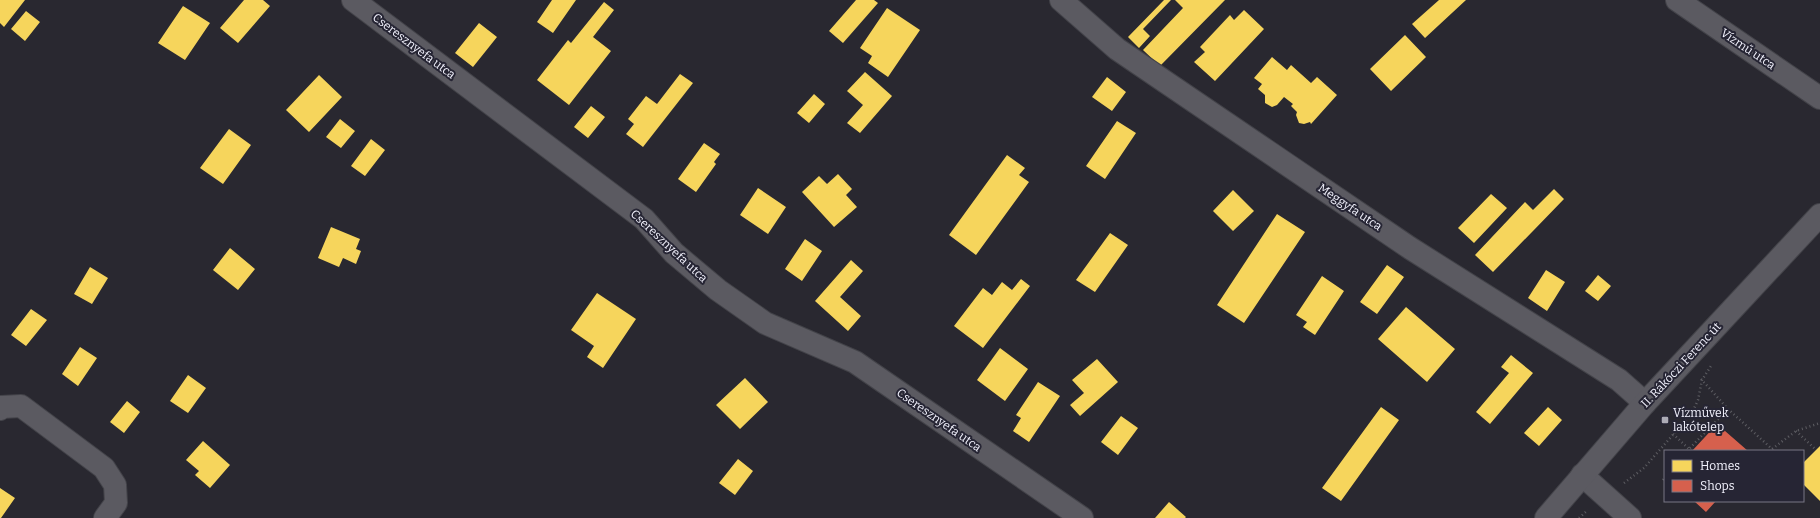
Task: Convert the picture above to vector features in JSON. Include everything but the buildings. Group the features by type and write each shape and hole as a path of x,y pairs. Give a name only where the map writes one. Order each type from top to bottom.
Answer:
{"street":[{"name":"Cseresznyefa utca","path":"352,0 644,219 674,253 724,294 765,324 855,362 1082,518"},
{"name":"Meggyfa utca","path":"1061,0 1117,50 1410,248 1619,380 1645,403"},
{"name":"Vízmű utca","path":"1677,0 1820,98"},
{"name":"II. Rákóczi Ferenc út","path":"1546,518 1582,474 1645,403 1820,215"},
{"path":"0,409 1,406 21,406 104,468 116,485 116,503 105,518"},
{"path":"1582,474 1630,518"}],"path":[{"path":"1579,518 1644,468 1692,413 1698,400 1702,380 1712,365"},
{"path":"1702,380 1728,409 1772,450 1796,431 1820,423"},
{"path":"1673,434 1689,450 1728,409"},
{"path":"1796,431 1816,450"}],"place":[{"name":"Vízművek lakótelep","path":"1665,420"}]}
